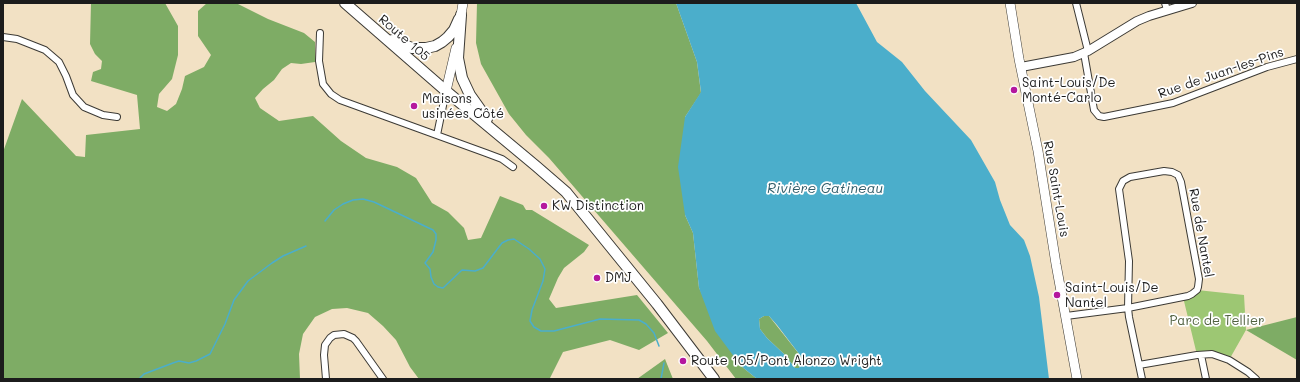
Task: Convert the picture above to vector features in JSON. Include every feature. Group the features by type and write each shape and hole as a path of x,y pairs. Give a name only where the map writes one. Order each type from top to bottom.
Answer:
{"main road":[{"name":"Route 105","path":"345,3 446,91 536,166"},
{"path":"446,91 463,3"},
{"name":"Rue Saint-Louis","path":"1010,3 1038,152 1056,264 1077,379"},
{"path":"382,36 412,48 430,47 442,42 448,37 454,30 461,16"},
{"path":"461,16 458,58 460,68 465,86 481,113 536,166 566,192 581,209 657,304 714,379"}],"street":[{"name":"Rue de Juan-les-Pins","path":"1076,3 1086,52 1094,110 1099,116 1104,117 1173,103 1268,67 1297,59"},
{"path":"1021,67 1069,58 1086,52 1137,21 1166,7 1192,3"},
{"path":"320,33 319,60 321,77 323,84 331,94 350,104 502,159 513,167"},
{"path":"3,37 17,40 45,50 59,62 73,95 84,107 103,115 117,116"},
{"path":"437,135 446,91"},
{"name":"Rue de Nantel","path":"1066,316 1128,308 1188,296 1195,293 1198,287 1199,279 1181,182 1178,175 1172,172 1164,171 1130,177 1123,181 1119,186 1129,262 1128,308"},
{"path":"1128,308 1142,379"},
{"path":"326,379 324,354 325,345 334,335 344,334 356,341 383,379"},
{"path":"1139,366 1212,354 1229,360 1256,379"},
{"path":"1201,355 1206,379"}],"green space":[{"path":"91,3 165,3 178,26 178,55 172,79 159,94 157,107 167,111 176,104 185,76 204,67 211,55 198,36 198,11 207,3 236,3 268,19 304,33 315,42 315,62 301,64 291,63 282,69 274,80 255,98 260,108 279,121 313,116 341,141 366,158 397,167 416,178 432,203 448,212 464,228 468,240 481,238 500,196 523,205 526,210 532,210 589,245 584,252 564,268 558,278 549,299 556,308 637,295 668,333 639,350 610,340 563,352 550,378 551,379 419,379 410,367 396,340 368,313 347,308 332,309 315,317 303,334 299,354 300,379 3,379 3,152 22,99 76,156 85,157 86,135 140,129 137,95 91,81 93,72 101,69 102,61 95,54 90,44"},
{"path":"477,3 676,3 697,62 701,93 685,117 685,215 693,233 699,288 741,366 757,379 736,379 707,341 549,158 526,135 509,114 481,64 476,43"},
{"name":"Parc de Tellier","path":"1197,290 1244,295 1246,330 1229,360 1224,357 1197,355 1183,297"},
{"path":"764,316 769,316 803,359 799,368 795,368 760,329 759,319"},
{"path":"1297,317 1297,360 1246,330"},
{"path":"665,359 673,379 637,379"}],"water":[{"name":"Rivière Gatineau","path":"676,3 856,3 877,42 902,62 925,91 971,140 995,182 1000,200 1010,225 1024,240 1030,256 1039,297 1049,379 757,379 741,366 715,331 699,288 693,233 685,215 678,167 685,117 701,92 697,62","holes":["764,316 769,316 803,359 799,368 795,368 760,329 759,319"]}],"waterway":[{"path":"325,221 334,210 343,204 353,200 363,199 374,202 433,230 436,234 436,240 433,252 425,263 430,269 434,284 443,288 462,270 475,271 483,268 502,243 514,239 529,249 540,259 545,269 543,281 532,310 530,321 534,327 541,331 554,331 600,319 639,320 646,324 654,333 659,346"},
{"path":"139,379 144,374 173,363 179,361 189,363 210,354 225,324 234,300 248,281 283,256 306,246"},
{"path":"661,379 664,363"}],"place":[{"name":"Saint-Louis/De Monté-Carlo","path":"1014,90"},
{"name":"Maisons usinées Côté","path":"414,106"},
{"name":"KW Distinction","path":"544,206"},
{"name":"DMJ","path":"597,278"},
{"name":"Saint-Louis/De Nantel","path":"1057,295"},
{"name":"Route 105/Pont Alonzo Wright","path":"683,361"}]}
